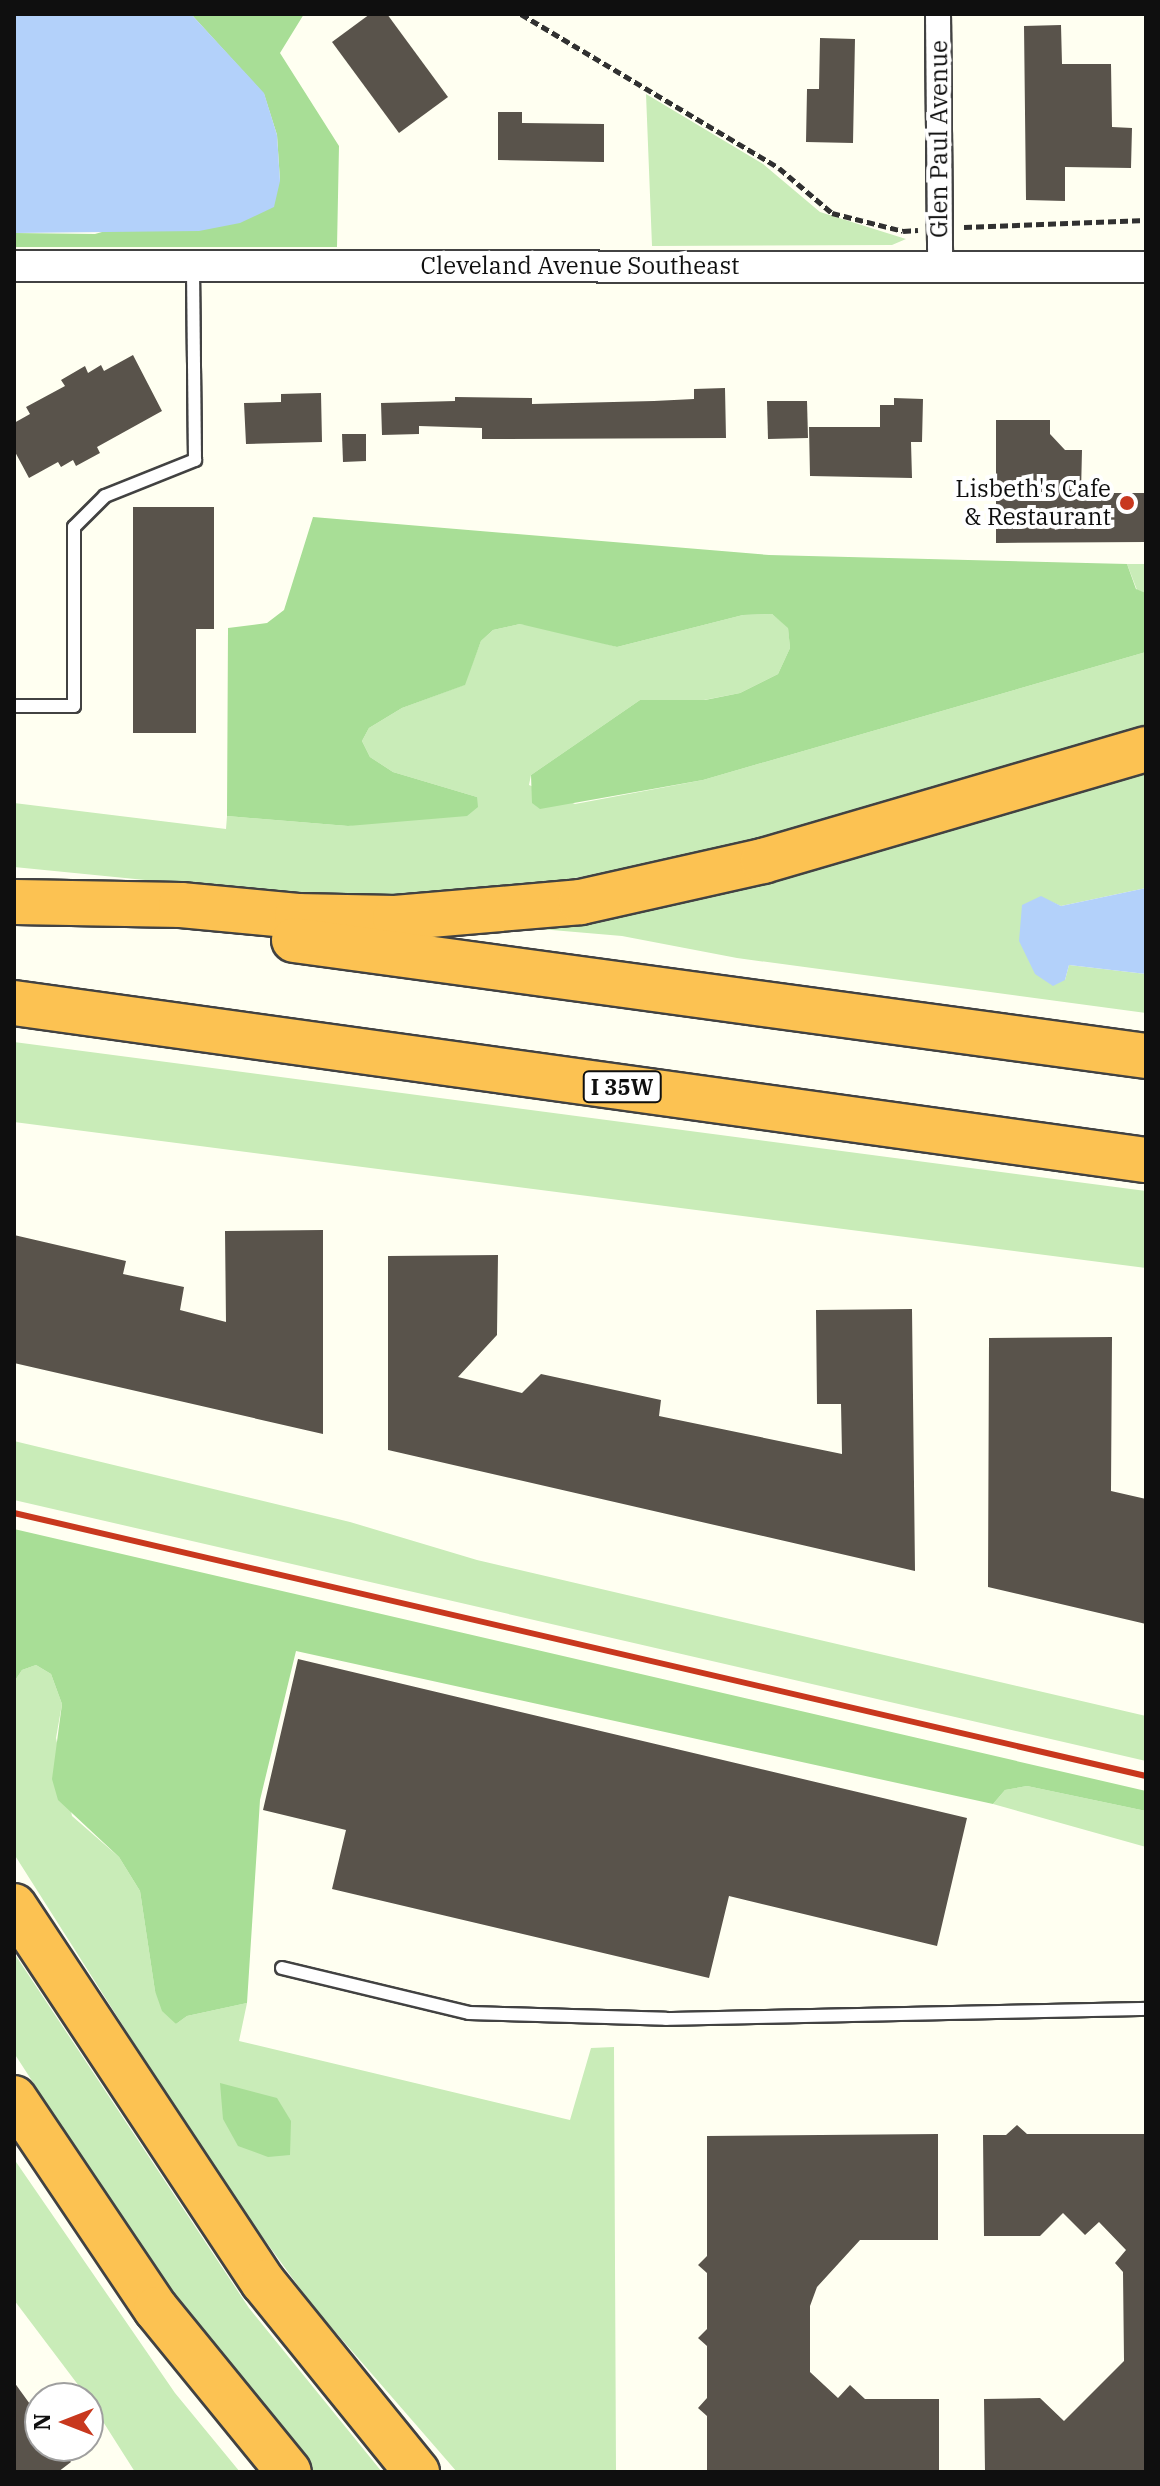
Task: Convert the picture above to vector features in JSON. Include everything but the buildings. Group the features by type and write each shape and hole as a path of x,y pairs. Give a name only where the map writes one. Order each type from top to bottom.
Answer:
{"highway":[{"path":"15,902 181,905 297,916 395,918 581,902 763,861 1146,749"},
{"path":"15,902 1146,1056"},
{"name":"I 35W","path":"14,1003 1146,1160"},
{"path":"14,1906 263,2282 417,2472"},
{"path":"14,2098 156,2309 289,2472"}],"street":[{"name":"Glen Paul Avenue","path":"938,14 940,265"},
{"name":"Cleveland Avenue Southeast","path":"14,266 1146,267"}],"lane":[{"path":"14,706 74,706 74,527 105,496 195,460 193,266"},
{"path":"282,1968 469,2013 666,2019 1146,2009"}],"path":[{"path":"521,14 779,168 832,213 903,231 1146,220"}],"green space":[{"path":"191,14 304,14 280,53 339,146 337,247 14,247 14,233 95,234 280,181 277,135 264,94"},
{"path":"646,94 763,164 820,212 906,239 892,245 652,246"},
{"path":"313,517 769,555 1127,564 1136,589 1146,593 1146,652 703,780 540,809 532,803 531,775 640,700 705,700 740,693 778,674 790,648 788,628 772,614 743,615 617,647 520,624 493,630 481,641 465,685 402,708 369,728 362,741 370,757 393,772 477,797 478,807 467,816 348,826 227,816 228,628 267,623 284,610"},
{"path":"1127,564 1146,564 1146,593 1137,590"},
{"path":"772,614 788,627 790,648 778,674 740,693 704,700 640,700 531,775 529,785 575,804 703,780 1146,652 1146,729 763,839 669,863 555,881 394,896 295,895 14,867 14,803 226,829 227,816 348,826 477,797 393,772 370,757 362,741 369,728 402,708 464,685 481,641 493,630 520,624 550,628 617,647 743,615"},
{"path":"1146,768 1146,888 1061,906 1047,900 1065,980 1069,965 1146,974 1146,1013 737,958 622,936 493,925"},
{"path":"14,1042 1146,1191 1146,1268 14,1122"},
{"path":"14,1441 350,1522 477,1560 1146,1716 1146,1761 14,1500"},
{"path":"14,1529 1146,1791 1146,1811 1027,1786 1005,1790 993,1804 296,1651 260,1800 247,2003 187,2016 176,2024 162,2011 155,1991 140,1891 119,1857 58,1800 52,1779 62,1704 51,1674 36,1665 22,1670 14,1682"},
{"path":"36,1665 51,1674 62,1704 56,1738 72,1816 119,1857 140,1891 155,1991 176,2024 187,2016 247,2003 239,2041 570,2120 591,2048 614,2047 616,2472 457,2472 312,2305 221,2180 14,1854 14,1682 22,1670"},
{"path":"1027,1786 1146,1811 1146,1847 993,1804 1005,1790"},
{"path":"14,1953 249,2308 382,2472 314,2472 183,2314 14,2053"},
{"path":"220,2083 277,2098 291,2121 290,2155 268,2157 238,2146 223,2119"},
{"path":"14,2159 175,2393 240,2472 135,2472 104,2423 104,2382 76,2382 14,2300"}],"water":[{"path":"14,14 191,14 264,93 277,135 280,181 274,207 240,223 199,231 14,233"},
{"path":"1146,888 1146,974 1069,965 1065,980 1053,986 1035,974 1019,941 1022,905 1041,896 1061,906"}],"railway":[{"path":"14,1513 1146,1776"}],"place":[{"name":"Lisbeth's Cafe & Restaurant","path":"1127,503"}]}
